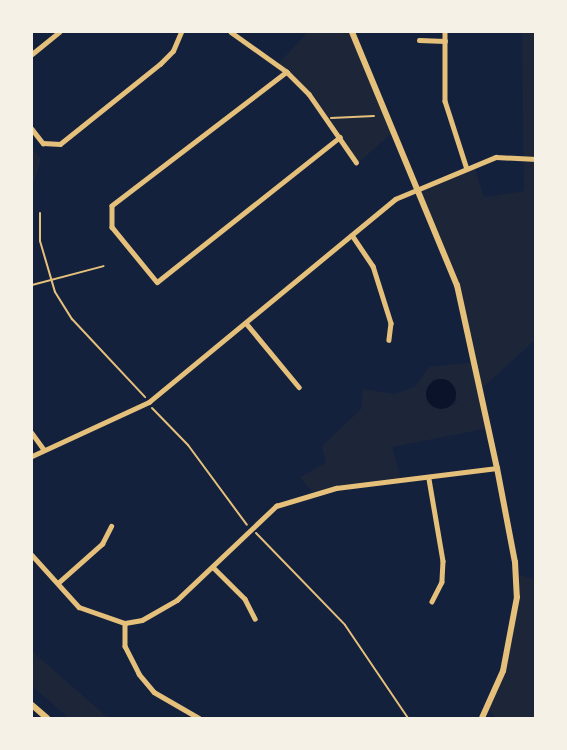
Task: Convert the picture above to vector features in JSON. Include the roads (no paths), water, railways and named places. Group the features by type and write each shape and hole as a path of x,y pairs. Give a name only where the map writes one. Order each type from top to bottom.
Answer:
{"main road":[{"path":"352,32 457,285 515,562 517,597 507,660 482,719"},
{"path":"32,705 47,719"}],"street":[{"path":"32,54 59,32"},
{"path":"32,129 52,146 60,144 160,64 173,51 181,32"},
{"path":"230,32 287,72 341,137 356,162"},
{"path":"445,32 445,101 467,169"},
{"path":"419,40 445,41"},
{"path":"287,72 112,206 109,217 112,227 157,282 341,137"},
{"path":"32,456 43,448 149,402 395,199 467,169 510,155 536,159"},
{"path":"352,235 373,267 391,323 389,340"},
{"path":"246,323 299,387"},
{"path":"32,433 43,448"},
{"path":"32,555 79,607 125,624 163,611 276,506 320,491 429,479 497,468"},
{"path":"429,479 443,561 442,582 432,602"},
{"path":"58,584 102,544 111,526"},
{"path":"213,567 245,599 254,619"},
{"path":"125,624 125,646 139,674 154,692 199,719"}]}
